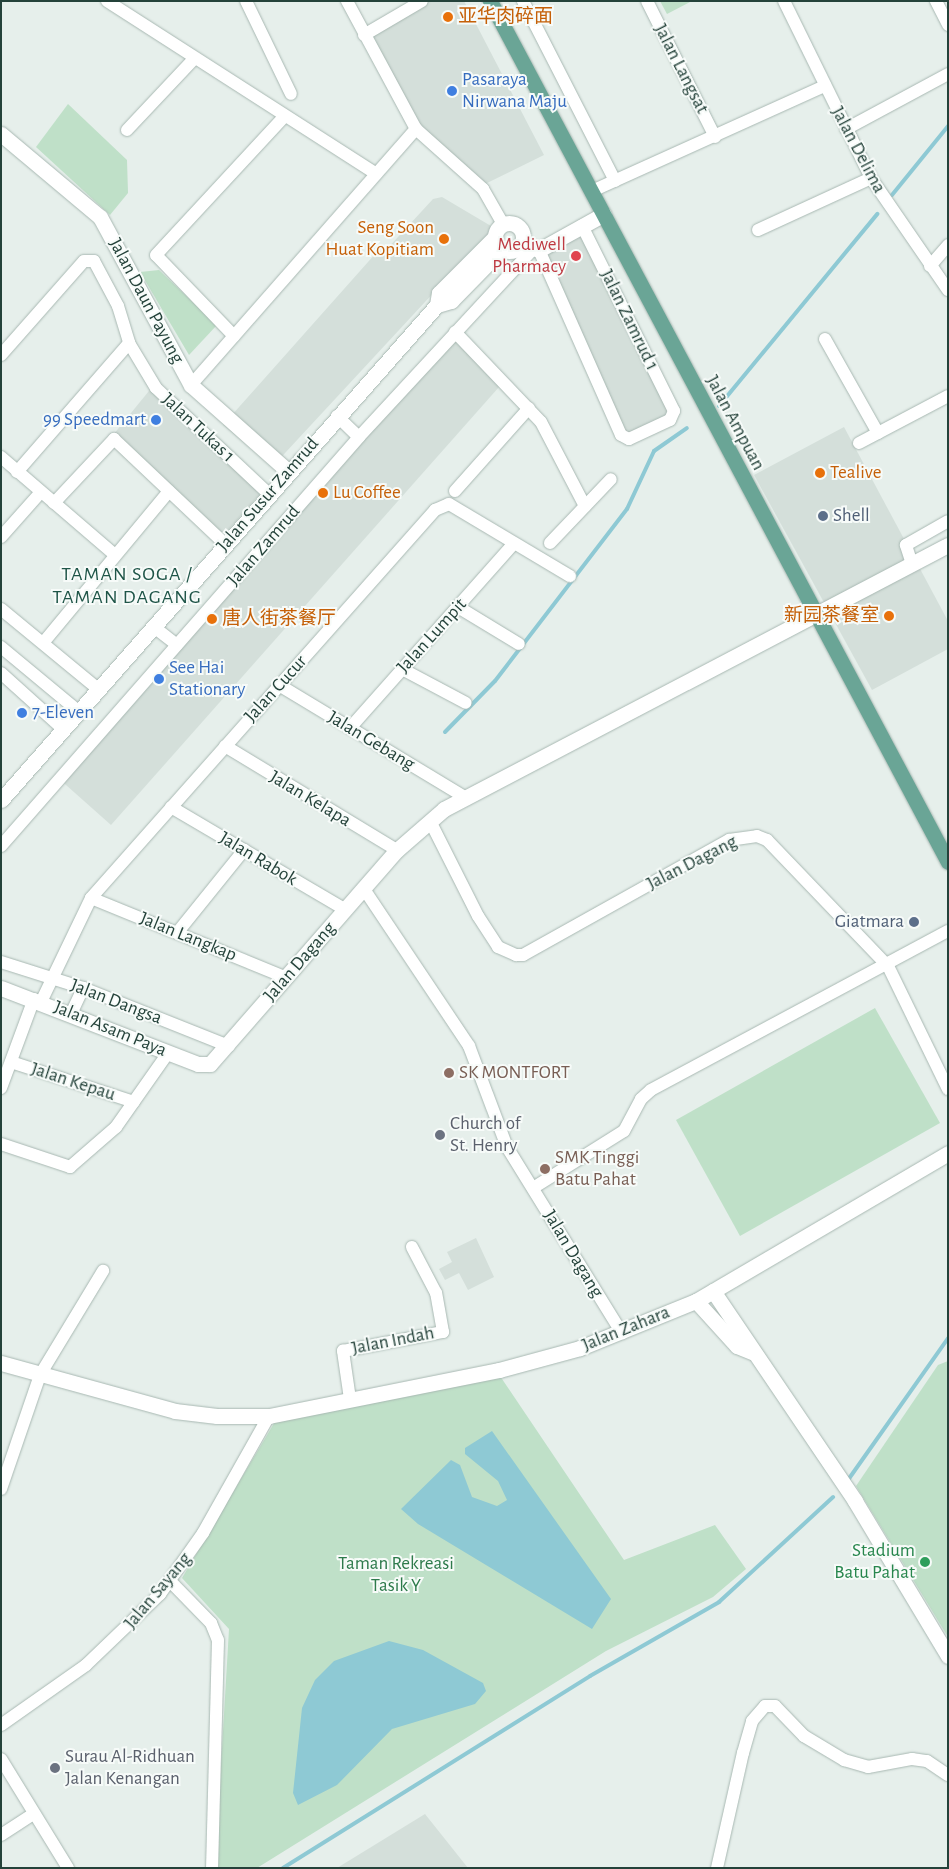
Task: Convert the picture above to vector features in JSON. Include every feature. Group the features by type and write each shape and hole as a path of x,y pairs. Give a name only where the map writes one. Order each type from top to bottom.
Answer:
{"main road":[{"name":"Jalan Ampuan","path":"490,1 817,612 948,862"}],"street":[{"path":"107,1 194,59 376,174"},
{"path":"246,1 291,94"},
{"path":"347,1 416,129 483,189 503,224 498,243 513,251 531,248 520,227 503,224"},
{"path":"364,35 422,1"},
{"path":"522,1 615,181"},
{"name":"Jalan Langsat","path":"647,1 715,137"},
{"name":"Jalan Delima","path":"784,1 871,178 948,290"},
{"path":"942,7 948,25"},
{"path":"127,130 194,59"},
{"path":"846,129 948,74"},
{"path":"592,191 825,86"},
{"path":"234,336 156,255 284,116"},
{"path":"191,385 416,129"},
{"name":"Jalan Daun Payung","path":"1,134 100,217 191,385 288,472"},
{"path":"758,230 871,178"},
{"name":"Jalan Zamrud","path":"1,846 359,437 531,248 582,226 604,214"},
{"name":"Jalan Zamrud 1","path":"531,248 621,435 629,439 673,415 582,226"},
{"name":"Jalan Susur Zamrud","path":"1,800 337,416 437,305 439,293 498,243"},
{"path":"930,266 948,244"},
{"name":"Jalan Tukas 1","path":"1,355 88,260 98,264 129,343 167,400 269,494"},
{"path":"455,332 542,422 586,506"},
{"path":"825,339 878,433"},
{"path":"16,472 129,343"},
{"path":"859,443 948,396"},
{"path":"455,491 529,408"},
{"path":"337,416 359,437"},
{"path":"54,503 114,440 225,544"},
{"path":"1,457 115,556"},
{"path":"550,543 611,479"},
{"path":"43,643 169,491"},
{"path":"1,537 41,492"},
{"name":"Jalan Cucur","path":"1,1088 37,1001 52,978 90,898 435,510 449,504 570,576"},
{"path":"912,564 906,545 948,521"},
{"name":"Jalan Lumpit","path":"350,728 514,543"},
{"name":"Jalan Dagang","path":"217,1058 397,850 430,821 463,796 948,545"},
{"path":"458,607 519,644"},
{"path":"1,609 98,689"},
{"path":"154,627 177,645"},
{"path":"1,647 78,712"},
{"path":"402,669 466,703"},
{"path":"1,673 63,729"},
{"name":"Jalan Gebang","path":"279,685 463,796"},
{"name":"Jalan Kelapa","path":"225,746 397,850"},
{"name":"Jalan Rabok","path":"171,807 346,910"},
{"name":"Jalan Dagang","path":"430,821 478,916 498,947 507,953 523,955 729,840 757,836 774,845 888,966 948,1089"},
{"path":"177,933 244,850"},
{"name":"Jalan Dagang","path":"364,889 469,1046 507,1147 622,1333"},
{"name":"Jalan Langkap","path":"90,898 286,976"},
{"path":"534,1188 624,1131 641,1099 651,1090 888,966 948,931"},
{"name":"Jalan Dangsa","path":"1,962 83,988 229,1046"},
{"name":"Jalan Asam Paya","path":"1,988 204,1066 217,1058"},
{"path":"71,1014 83,988"},
{"path":"1,1144 43,1162 60,1167 81,1161 116,1127 168,1053"},
{"name":"Jalan Kepau","path":"11,1062 134,1102"},
{"name":"Jalan Zahara","path":"1,1363 175,1411 269,1416 499,1370 622,1333 696,1301 948,1153"},
{"name":"Jalan Indah","path":"350,1399 343,1351 443,1332 436,1293 412,1247"},
{"path":"1,1489 40,1375 103,1271"},
{"path":"712,1291 748,1339 752,1352 855,1501 948,1656"},
{"path":"696,1301 737,1346 752,1352"},
{"name":"Jalan Sayang","path":"1,1725 86,1665 135,1622 170,1581 203,1533 269,1416"},
{"path":"170,1581 212,1623 218,1640 212,1868"},
{"path":"717,1868 752,1721 764,1706 775,1706 804,1736 844,1760 868,1766 912,1759 927,1761 948,1775"},
{"path":"1,1759 33,1814 68,1868"},
{"path":"1,1835 33,1814"}],"shaded area":[{"path":"409,1 464,1 544,155 485,184 419,125 369,37 413,11"},
{"path":"442,197 491,226 488,234 273,466 223,425 376,253 386,250 433,199"},
{"path":"582,219 678,410 629,444 617,437 537,256"},
{"path":"455,326 507,378 111,825 57,777"},
{"path":"153,386 267,486 217,543 109,440"},
{"path":"844,427 948,621 948,649 872,690 754,475"},
{"path":"476,1238 494,1277 468,1290 459,1273 445,1280 439,1269 452,1262 447,1252"},
{"path":"425,1814 468,1868 337,1868"}],"green space":[{"path":"660,1 692,1 667,14"},
{"path":"68,104 127,160 128,193 110,215 36,147"},
{"path":"159,270 217,325 189,355 140,272"},
{"path":"875,1008 940,1123 740,1236 676,1120"},
{"name":"Stadium Batu Pahat","path":"948,1361 948,1637 856,1486 938,1365"},
{"name":"Taman Rekreasi Tasik Y","path":"500,1376 624,1560 715,1525 746,1569 713,1597 606,1651 257,1868 215,1868 229,1629 182,1578 276,1420"}],"water":[{"path":"492,1431 611,1599 592,1629 418,1524 401,1509 451,1460 460,1465 472,1497 497,1506 507,1500 498,1481 465,1454 465,1448"},
{"path":"389,1641 423,1650 483,1683 486,1691 475,1704 392,1729 337,1785 298,1805 293,1793 302,1708 315,1680 334,1661"}],"waterway":[{"path":"892,195 948,126"},
{"path":"719,406 877,214"},
{"path":"445,732 495,681 627,509 654,451 687,428"},
{"path":"848,1480 948,1338"},
{"path":"283,1868 590,1676 719,1602 833,1497"}],"place":[{"name":"亚华肉碎面","path":"448,17"},
{"name":"Pasaraya Nirwana Maju","path":"452,91"},
{"name":"Seng Soon Huat Kopitiam","path":"444,239"},
{"name":"Mediwell Pharmacy","path":"576,256"},
{"name":"99 Speedmart","path":"156,420"},
{"name":"Tealive","path":"820,473"},
{"name":"Lu Coffee","path":"323,493"},
{"name":"Shell","path":"823,516"},
{"name":"新园茶餐室","path":"889,616"},
{"name":"唐人街茶餐厅","path":"212,619"},
{"name":"See Hai Stationary","path":"159,679"},
{"name":"7-Eleven","path":"22,713"},
{"name":"Giatmara","path":"914,922"},
{"name":"SK MONTFORT","path":"449,1073"},
{"name":"Church of St. Henry","path":"440,1135"},
{"name":"SMK Tinggi Batu Pahat","path":"545,1169"},
{"name":"Stadium Batu Pahat","path":"925,1562"},
{"name":"Surau Al-Ridhuan Jalan Kenangan","path":"55,1768"}],"district":[{"name":"TAMAN SOGA / TAMAN DAGANG","path":"127,586"}]}
